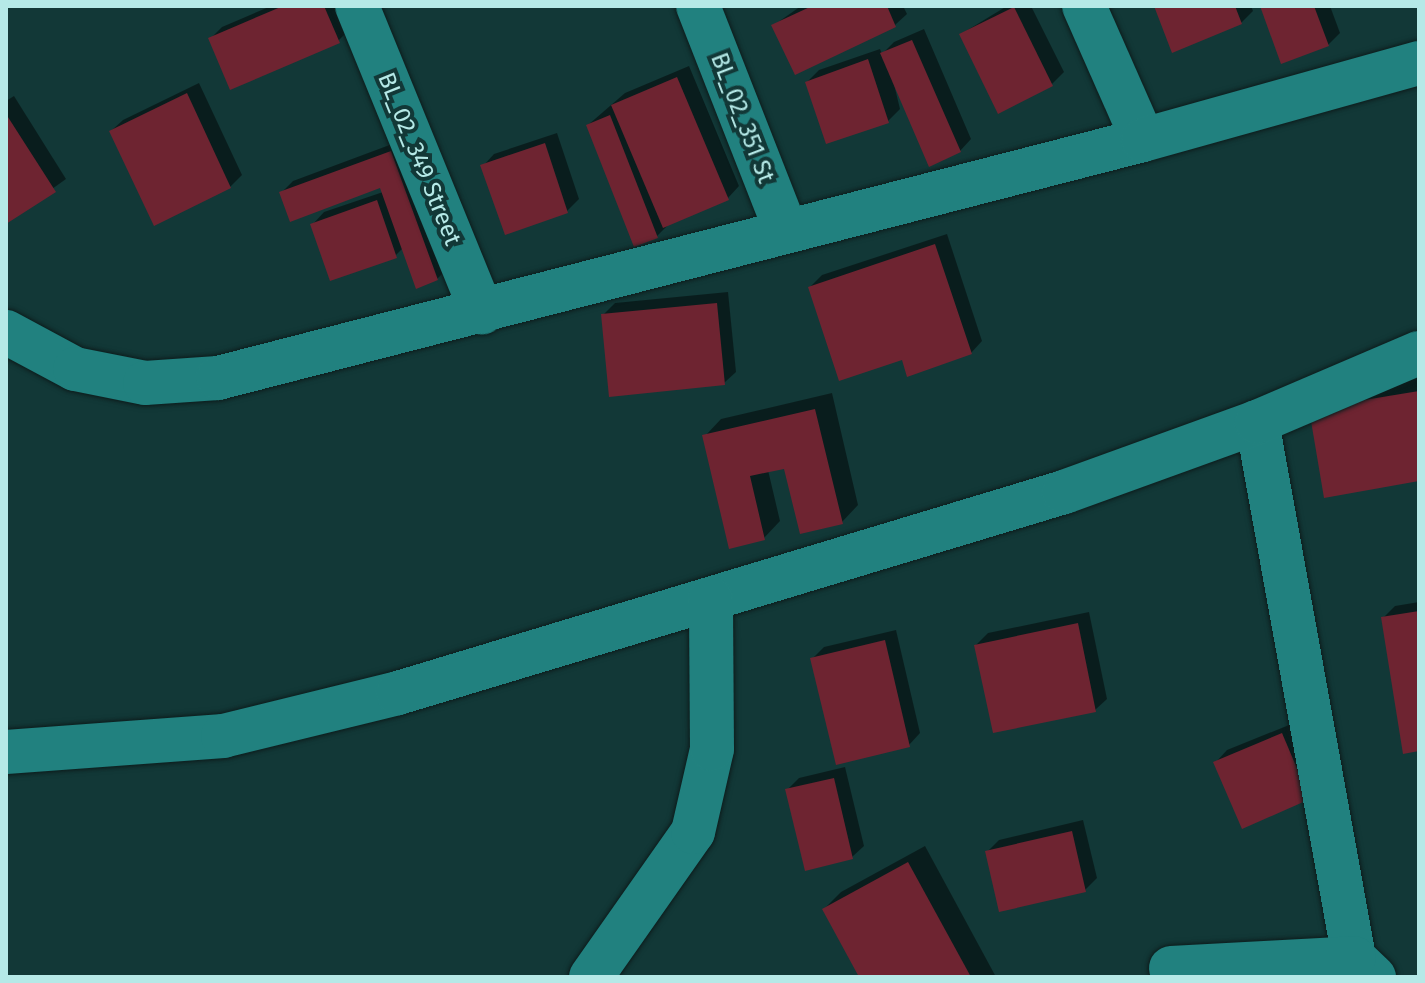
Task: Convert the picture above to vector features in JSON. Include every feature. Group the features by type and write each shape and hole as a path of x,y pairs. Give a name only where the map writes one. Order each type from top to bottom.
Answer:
{"street":[{"name":"BL_02_349 Street","path":"357,6 482,312"},
{"name":"BL_02_351 St","path":"698,6 786,230"},
{"path":"1084,6 1143,140"},
{"path":"6,332 75,369 145,383 218,378 1143,140 1419,63"},
{"path":"6,752 223,736 398,693 1064,492 1257,422 1419,353"},
{"path":"1171,968 1364,967 1257,422"},
{"path":"614,970 693,832 712,749 711,599"}],"building":[{"path":"283,6 324,6 340,43 230,90 208,38"},
{"path":"812,6 887,6 896,27 795,75 771,25"},
{"path":"1154,6 1235,6 1242,24 1172,53"},
{"path":"1260,6 1314,6 1329,46 1281,64"},
{"path":"1014,7 1053,86 998,114 959,34"},
{"path":"912,40 961,152 929,167 880,53"},
{"path":"868,59 889,123 826,144 805,82"},
{"path":"677,77 729,200 663,228 611,105"},
{"path":"187,93 231,188 154,226 109,131"},
{"path":"6,114 56,192 6,224"},
{"path":"610,115 658,238 634,247 586,125"},
{"path":"545,143 568,213 505,235 480,165"},
{"path":"391,151 438,280 416,289 380,188 290,222 279,192"},
{"path":"377,200 397,258 330,281 310,224"},
{"path":"935,244 972,354 907,377 902,360 839,381 808,287"},
{"path":"717,303 725,385 609,397 601,314"},
{"path":"1419,391 1419,481 1324,498 1309,409"},
{"path":"815,409 843,524 800,534 784,469 750,476 765,540 729,549 702,435"},
{"path":"1419,611 1419,751 1403,754 1381,617"},
{"path":"1078,623 1096,712 993,733 974,645"},
{"path":"885,640 910,747 836,765 810,658"},
{"path":"1282,733 1310,799 1242,829 1213,762"},
{"path":"834,778 853,859 805,871 785,789"},
{"path":"1072,831 1086,892 999,912 985,851"},
{"path":"908,862 971,977 859,977 822,909"}]}
